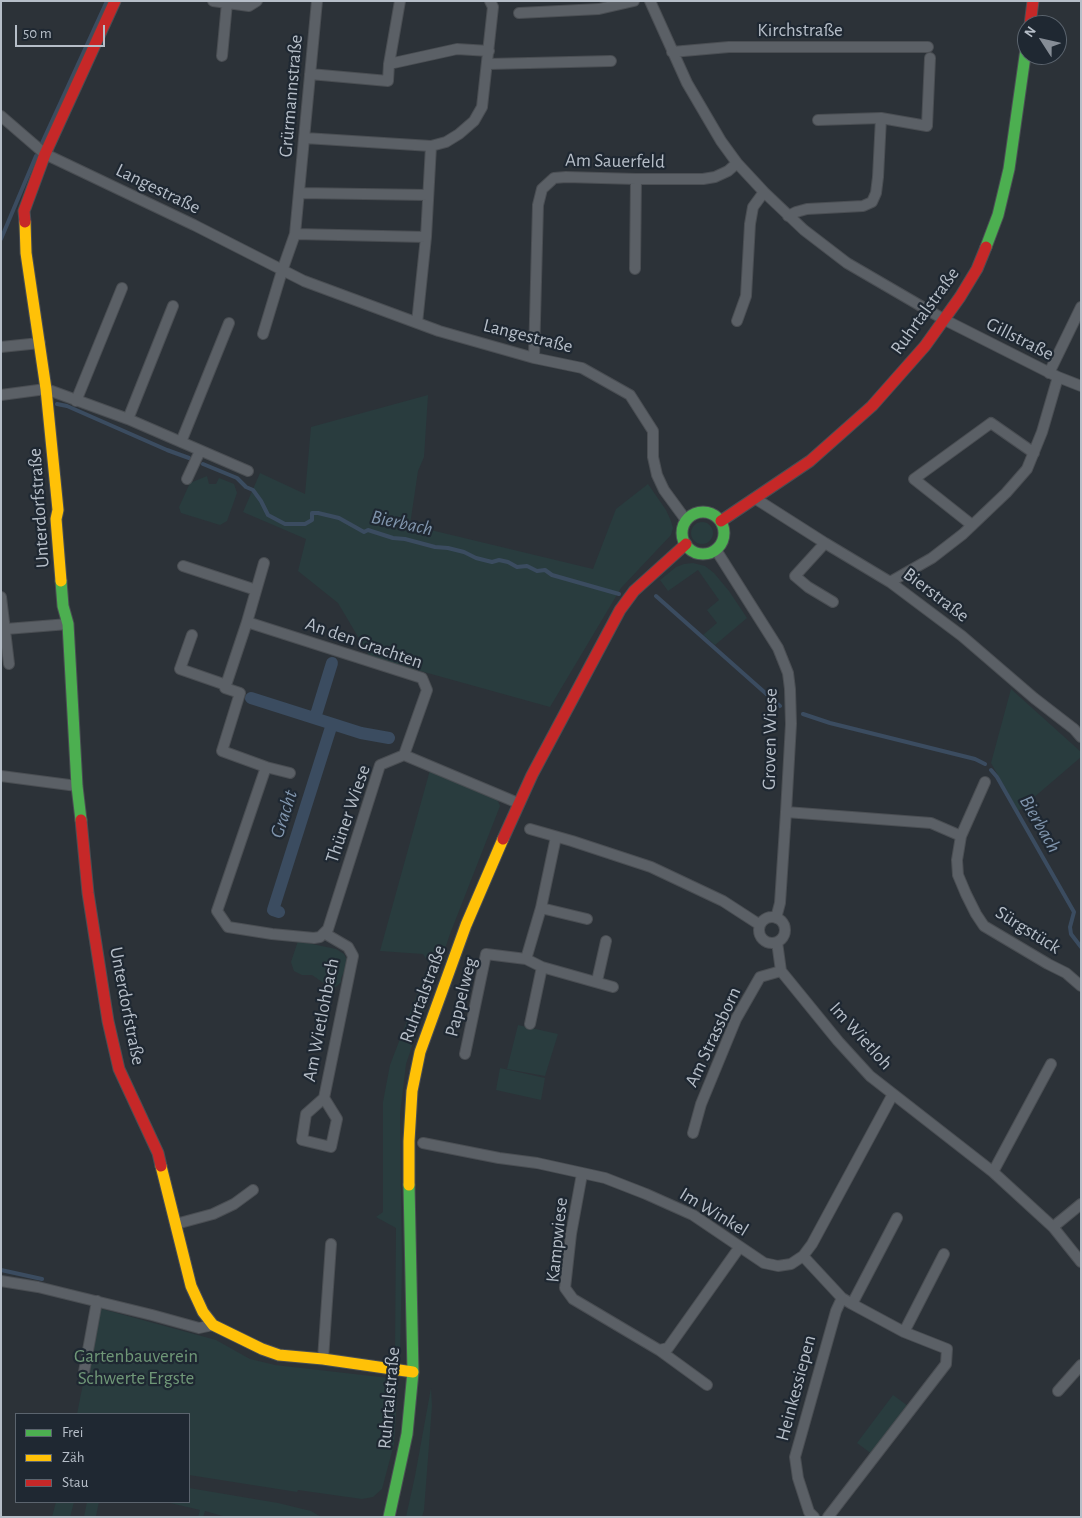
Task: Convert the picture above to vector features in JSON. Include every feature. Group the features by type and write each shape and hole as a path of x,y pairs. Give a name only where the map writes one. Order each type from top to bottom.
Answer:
{"main road":[{"name":"Unterdorfstraße","path":"115,1 45,154 24,211 26,253 46,389 58,510 56,519 63,606 68,624 77,786 88,893 108,1021 119,1069 158,1152 191,1286 203,1312 213,1325"},
{"path":"1032,15 1034,1"},
{"name":"Ruhrtalstraße","path":"721,521 810,461 872,406 925,346 945,320 977,269 998,215 1009,169 1024,65"},
{"path":"708,512 716,515 721,521 724,531 722,542 716,550 703,554 690,549 686,544 682,532 686,520 692,515 708,512"},
{"name":"Ruhrtalstraße","path":"388,1517 407,1434 413,1372 409,1142 412,1091 420,1052 466,925 518,803 620,610 634,592 686,544"},
{"path":"213,1325 262,1349 279,1354 413,1372"}],"street":[{"path":"213,1 253,4"},
{"name":"Grürmannstraße","path":"282,271 295,234 317,1"},
{"path":"310,74 388,81 389,64 400,1"},
{"path":"305,138 431,146 446,142 474,121 482,107 494,7 490,1"},
{"path":"519,13 599,9 634,1"},
{"path":"650,1 687,83 704,114 737,164 788,216 817,241 847,263 945,320"},
{"path":"222,56 227,3"},
{"name":"Kirchstraße","path":"672,52 729,47 928,47"},
{"path":"389,64 457,49 489,51"},
{"path":"818,120 881,118 927,126 930,58"},
{"path":"488,64 611,61"},
{"name":"Langestraße","path":"1,116 45,154 194,225 304,281 417,323 534,358 582,368 630,395 653,431 653,457 664,490 686,520"},
{"path":"788,216 807,209 863,206 872,202 876,193 878,177 881,118"},
{"path":"417,323 426,237 431,146"},
{"name":"Am Sauerfeld","path":"534,358 538,205 542,189 554,178 566,176 703,179 716,177 737,164"},
{"path":"635,269 636,179"},
{"path":"737,321 746,296 752,216 758,198 764,192"},
{"path":"300,193 428,195"},
{"path":"295,234 426,237"},
{"path":"263,334 282,271"},
{"path":"76,401 122,288"},
{"path":"128,419 173,306"},
{"path":"890,582 932,558 963,534 1006,493 1026,470 1042,432 1053,375 1078,322 1081,307"},
{"name":"Gillstraße","path":"945,320 1053,375 1081,386"},
{"path":"181,442 228,323"},
{"path":"1,346 40,343"},
{"path":"1,395 46,389 128,419 199,452 248,471"},
{"path":"972,525 914,479 991,423 1034,453"},
{"path":"187,479 199,452"},
{"name":"Bierstraße","path":"756,499 890,582 962,636 1081,736"},
{"path":"825,543 795,576 808,588 833,602"},
{"name":"Groven Wiese","path":"716,550 769,632 778,648 788,674 792,706 780,903 776,918 784,927 784,933 782,939 777,942"},
{"path":"264,563 225,688 240,693 222,751 266,767 290,773"},
{"path":"183,566 256,590"},
{"path":"1,597 9,664"},
{"name":"An den Grachten","path":"247,622 422,678 427,690 404,755"},
{"path":"6,629 68,624"},
{"path":"192,635 180,669 226,684"},
{"path":"404,755 518,803"},
{"name":"Thüner Wiese","path":"324,933 328,930 380,765 404,755"},
{"path":"266,767 217,912 228,927 314,938 320,937 324,933"},
{"path":"1,776 77,786"},
{"name":"Sürgstück","path":"984,782 962,836 957,860 958,875 966,894 984,926 1066,973 1081,986"},
{"path":"786,812 931,823 962,836"},
{"path":"530,829 651,867 723,901 760,926"},
{"path":"526,960 541,908 556,837"},
{"path":"541,908 587,919"},
{"path":"776,918 767,918 760,926 759,931 761,938 765,941 777,942 781,971"},
{"name":"Am Wietlohbach","path":"324,933 348,948 353,956 324,1098 306,1114 302,1140 331,1147 337,1119 324,1098"},
{"path":"597,981 606,941"},
{"name":"Pappelweg","path":"465,1054 486,954 526,960 542,967 613,987"},
{"path":"530,1024 542,967"},
{"name":"Im Wietloh","path":"781,971 838,1042 870,1076 993,1172 1053,1226 1081,1262"},
{"name":"Am Strassborn","path":"693,1133 701,1104 736,1019 760,978 781,971"},
{"path":"993,1172 1051,1064"},
{"path":"828,1517 946,1364 948,1349 904,1332 842,1298 803,1256 812,1244 893,1094"},
{"name":"Im Winkel","path":"423,1142 499,1158 537,1163 605,1178 693,1215 734,1242 739,1248 764,1263 778,1266 791,1264 803,1256"},
{"name":"Kampwiese","path":"582,1174 571,1234 565,1288 573,1299 659,1350 707,1385"},
{"path":"176,1224 213,1214 234,1204 254,1190"},
{"path":"1053,1226 1081,1204"},
{"path":"852,1304 897,1218"},
{"path":"322,1359 332,1244"},
{"path":"659,1350 668,1348 739,1248"},
{"path":"904,1332 944,1254"},
{"path":"1,1281 38,1287 199,1328 213,1325"},
{"name":"Heinkessiepen","path":"814,1517 809,1512 798,1478 795,1457 836,1312 842,1298"},
{"path":"84,1372 97,1302"},
{"path":"1058,1390 1081,1364"}],"green space":[{"path":"428,395 424,457 418,471 410,525 593,569 616,509 648,484 666,510 671,521 673,528 671,535 621,588 550,707 370,657 338,603 298,571 306,539 243,512 260,473 305,494 311,427"},
{"path":"207,476 209,484 216,484 219,478 234,484 237,493 227,521 220,525 181,513 179,507 190,483"},
{"path":"698,522 706,522 713,529 713,537 706,544 698,544 691,537 691,529"},
{"path":"693,563 705,566 714,573 747,618 715,645 703,635 717,623 707,610 719,600 698,570 668,591 660,580 676,567"},
{"path":"1011,689 1081,752 1081,757 1018,811 991,763"},
{"path":"430,770 497,799 500,806 450,934 406,1064 400,1114 402,1265 400,1355 395,1355 396,1228 376,1217 383,1212 383,1102 390,1065 429,963 423,954 380,951"},
{"path":"298,941 336,949 344,954 346,969 341,982 336,987 325,984 312,975 302,975 294,971 291,962"},
{"path":"518,1025 558,1034 545,1076 507,1069"},
{"path":"500,1068 545,1078 541,1100 496,1090"},
{"name":"Gartenbauverein Schwerte Ergste","path":"102,1309 216,1340 250,1359 275,1365 389,1378 389,1385 398,1385 394,1444 382,1489 373,1497 362,1499 298,1490 297,1492 190,1475 190,1413 77,1413 97,1313"},
{"path":"431,1388 432,1406 424,1510 422,1517 406,1517 415,1476"},
{"path":"893,1395 908,1406 872,1454 857,1443"},
{"path":"190,1488 278,1503 311,1511 321,1517 226,1517 205,1511 203,1517 198,1517 200,1510 170,1503 190,1503"},
{"path":"56,1503 74,1503 70,1517 52,1517"},
{"path":"87,1503 99,1503 96,1516 99,1517 84,1517"}],"waterway":[{"path":"42,143 107,1"},
{"path":"1,239 36,156"},
{"name":"Bierbach","path":"57,404 67,406 189,458"},
{"name":"Bierbach","path":"203,464 237,478 246,487 253,490 268,515 285,524 305,524 312,520 312,513 318,513 339,518 364,532 368,530 393,538 448,548 492,562 499,560 517,567 527,566 537,571 545,570 552,575 619,594"},
{"name":"Bierbach","path":"656,596 780,706"},
{"name":"Gracht","path":"315,718 332,663"},
{"name":"Gracht","path":"251,698 361,733 389,738"},
{"name":"Bierbach","path":"803,714 830,723 975,759 985,764"},
{"name":"Gracht","path":"279,912 273,910 332,724"},
{"name":"Bierbach","path":"991,770 997,777 1074,912 1070,927 1071,934 1081,947"},
{"path":"1,1270 42,1279"}],"traffic: fast":[{"path":"986,247 998,215 1009,169 1024,65"},
{"path":"703,512 718,518 724,533 718,548 703,554 688,548 682,533 688,518 703,512"},
{"path":"61,581 63,606 68,624 77,786 81,820"},
{"path":"389,1517 407,1434 413,1372 409,1185"}],"traffic: slow":[{"path":"25,222 26,253 46,389 58,510 56,519 61,581"},
{"path":"409,1185 412,1091 420,1052 466,925 503,839"},
{"path":"161,1166 191,1286 203,1312 213,1325 262,1349 279,1355 323,1359 413,1372"}],"traffic: jam":[{"path":"25,222 24,211 45,154 115,1"},
{"path":"1031,15 1033,1"},
{"path":"721,521 810,461 872,406 925,346 960,297 977,269 986,247"},
{"path":"503,839 532,775 620,610 634,591 686,544"},
{"path":"81,820 88,893 108,1021 119,1069 158,1153 161,1166"}]}
